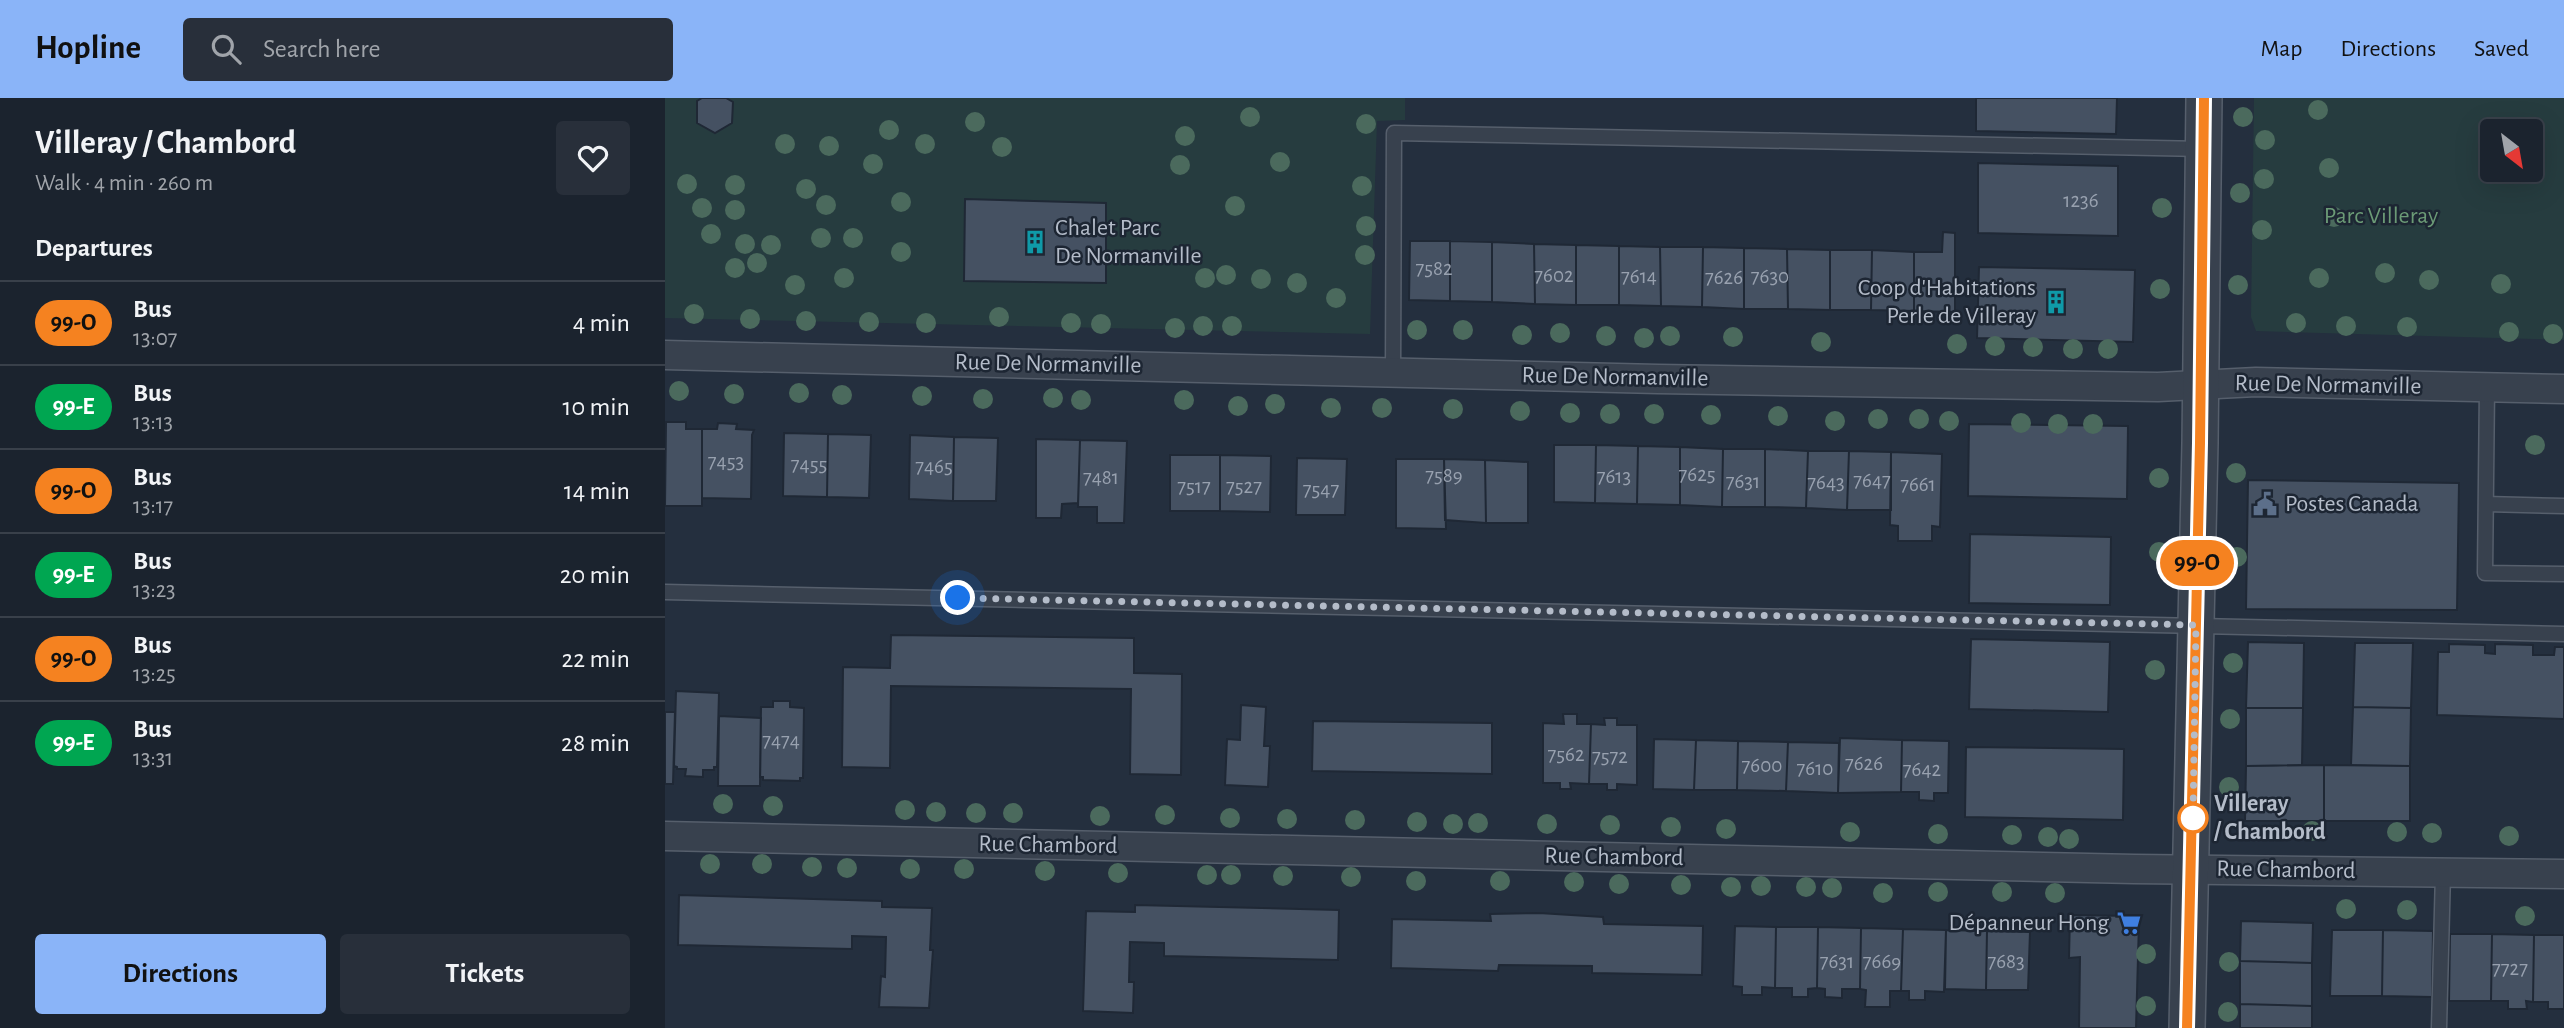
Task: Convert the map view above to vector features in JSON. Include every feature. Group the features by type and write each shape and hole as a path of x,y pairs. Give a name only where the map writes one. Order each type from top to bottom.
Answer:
{"street":[{"path":"2187,1028 2204,98"},
{"name":"Rue De Normanville","path":"665,355 2144,387 2256,382 2564,389"},
{"name":"Rue Chambord","path":"665,836 2192,869 2564,874"}],"lane":[{"path":"1393,372 1394,133 2203,149"},
{"path":"2487,387 2485,573 2564,573"},
{"path":"2486,504 2564,506"},
{"path":"665,592 2564,634"},
{"path":"2439,1028 2443,872"}],"green space":[{"path":"665,98 1405,98 1405,120 1377,121 1370,334 665,318"},
{"name":"Parc Villeray","path":"2254,98 2564,98 2564,340 2256,331 2251,317"}],"building":[{"path":"702,98 726,98 733,102 732,123 715,133 697,123 697,101"},
{"path":"1976,98 2117,98 2116,134 1976,131"},
{"path":"1978,163 2118,166 2118,236 1978,233"},
{"name":"Chalet Parc De Normanville","path":"965,199 1106,203 1106,283 964,281"},
{"path":"1943,232 1955,233 1955,312 1914,311 1914,252 1942,252"},
{"path":"1410,241 1450,241 1450,301 1409,300"},
{"path":"1450,241 1492,242 1492,302 1450,301"},
{"path":"1492,242 1534,244 1535,304 1492,302"},
{"path":"1534,244 1576,245 1576,305 1535,304"},
{"path":"1576,245 1619,246 1619,305 1576,305"},
{"path":"1619,246 1660,247 1661,306 1619,305"},
{"path":"1660,247 1703,247 1702,307 1661,306"},
{"path":"1703,247 1744,248 1744,309 1702,307"},
{"path":"1744,248 1787,249 1788,309 1744,309"},
{"path":"1787,249 1830,250 1830,310 1788,309"},
{"path":"1830,250 1872,250 1871,310 1830,310"},
{"path":"1872,250 1914,252 1914,311 1871,310"},
{"name":"Coop d'Habitations Perle de Villeray","path":"1979,267 2135,270 2133,342 1977,338"},
{"path":"666,422 686,422 686,429 702,429 702,506 665,506"},
{"path":"718,423 737,424 736,429 754,430 751,499 702,498 702,429 717,429"},
{"path":"1969,424 2128,426 2127,499 1968,496"},
{"path":"784,433 828,434 827,497 783,496"},
{"path":"828,434 871,435 869,498 827,497"},
{"path":"910,435 954,437 953,501 909,499"},
{"path":"954,437 998,438 996,501 953,501"},
{"path":"1036,439 1080,440 1078,503 1062,504 1061,518 1036,518"},
{"path":"1080,440 1127,441 1124,523 1097,523 1097,507 1078,507"},
{"path":"1554,445 1596,445 1595,503 1554,502"},
{"path":"1596,445 1638,446 1637,504 1595,503"},
{"path":"1638,446 1680,447 1680,505 1637,504"},
{"path":"1680,447 1723,449 1722,507 1680,505"},
{"path":"1723,449 1765,449 1765,507 1722,507"},
{"path":"1765,449 1808,451 1806,508 1765,507"},
{"path":"1808,451 1849,451 1847,510 1806,508"},
{"path":"1849,451 1891,452 1891,510 1847,510"},
{"path":"1891,452 1942,454 1940,527 1932,526 1932,541 1898,541 1898,526 1890,525"},
{"path":"1170,455 1220,455 1220,511 1170,511"},
{"path":"1220,455 1271,456 1270,512 1220,511"},
{"path":"1297,458 1347,459 1345,515 1296,515"},
{"path":"1396,459 1444,459 1446,529 1396,528"},
{"path":"1444,459 1485,460 1486,523 1445,520"},
{"path":"1485,460 1528,462 1528,523 1486,523"},
{"path":"2248,480 2459,483 2457,610 2246,609"},
{"path":"1970,534 2111,537 2110,605 1969,603"},
{"path":"891,635 1134,638 1134,673 1182,674 1181,775 1130,774 1131,689 891,686 890,768 842,767 843,667 890,668"},
{"path":"1971,639 2110,642 2108,712 1969,709"},
{"path":"2248,642 2304,643 2303,708 2246,708"},
{"path":"2355,643 2413,643 2411,708 2353,707"},
{"path":"2449,644 2485,645 2485,653 2495,654 2495,644 2533,645 2533,655 2554,655 2555,647 2564,647 2564,719 2437,715 2438,652 2449,652"},
{"path":"676,691 719,693 717,767 714,767 714,770 703,770 703,777 685,776 686,769 677,769 674,766"},
{"path":"773,701 790,701 790,707 804,708 803,778 800,778 800,781 763,780 763,777 760,777 761,707 773,707"},
{"path":"1241,705 1266,707 1264,746 1270,746 1268,787 1225,785 1227,739 1240,740"},
{"path":"2353,707 2411,708 2410,766 2351,765"},
{"path":"2246,708 2303,708 2302,765 2246,766"},
{"path":"665,712 675,712 673,784 665,784"},
{"path":"1563,714 1577,714 1577,724 1591,724 1589,784 1570,783 1571,789 1560,789 1560,783 1543,783 1543,723 1564,724"},
{"path":"719,716 761,718 760,786 718,786"},
{"path":"1604,718 1617,718 1617,725 1637,725 1637,785 1617,784 1617,790 1607,790 1607,784 1589,784 1591,724 1605,725"},
{"path":"1313,721 1492,723 1492,774 1312,771"},
{"path":"1840,738 1902,740 1901,792 1838,793"},
{"path":"1654,739 1696,740 1694,790 1653,789"},
{"path":"1696,740 1738,741 1737,790 1694,790"},
{"path":"1902,740 1949,741 1948,793 1934,793 1934,801 1919,800 1919,792 1901,792"},
{"path":"1738,741 1788,742 1786,791 1737,790"},
{"path":"1788,742 1839,743 1838,793 1786,791"},
{"path":"1966,747 2124,749 2123,820 1965,817"},
{"path":"2324,765 2410,766 2410,821 2324,821"},
{"path":"2324,765 2324,821 2245,821 2246,766"},
{"path":"679,895 882,901 882,907 932,908 930,950 933,950 929,1008 879,1007 881,976 885,977 886,937 852,936 852,949 678,945"},
{"path":"1135,905 1339,910 1338,960 1164,956 1164,943 1130,942 1129,982 1134,982 1133,1013 1083,1011 1086,911 1135,912"},
{"path":"1539,913 1603,917 1604,924 1703,926 1702,975 1592,973 1592,966 1499,965 1498,971 1391,968 1392,919 1491,921 1490,914"},
{"path":"2070,915 2132,916 2139,922 2136,1028 2079,1028 2080,957 2069,958"},
{"path":"2241,921 2313,923 2312,963 2240,961"},
{"path":"1735,926 1776,927 1775,988 1762,987 1762,995 1742,995 1742,987 1733,986"},
{"path":"1776,927 1818,927 1817,988 1808,989 1808,997 1792,997 1792,988 1775,988"},
{"path":"1818,927 1861,928 1860,989 1842,989 1842,998 1825,997 1825,989 1817,988"},
{"path":"1861,928 1903,929 1901,991 1890,991 1890,1007 1865,1007 1866,990 1860,989"},
{"path":"1903,929 1946,930 1944,992 1925,991 1925,1000 1909,1000 1909,991 1901,991"},
{"path":"1946,930 1987,931 1986,990 1945,989"},
{"path":"2332,930 2383,930 2382,996 2330,996"},
{"path":"2383,930 2433,931 2432,997 2382,996"},
{"path":"1987,931 2030,932 2028,990 1986,990"},
{"path":"2450,934 2492,934 2491,1001 2449,1001"},
{"path":"2492,934 2534,935 2533,1002 2526,1001 2527,1009 2508,1009 2508,1001 2491,1001"},
{"path":"2534,935 2564,935 2564,1009 2548,1009 2548,1002 2533,1002"},
{"path":"2240,961 2312,963 2312,1006 2240,1004"},
{"path":"2240,1004 2312,1006 2312,1028 2240,1028"}],"bus line":[{"name":"99-O","path":"2187,1028 2200,443 2204,98"}],"place":[{"name":"Chalet Parc De Normanville","path":"1035,242"},
{"name":"Coop d'Habitations Perle de Villeray","path":"2056,302"},
{"name":"Postes Canada","path":"2265,504"},
{"name":"Villeray / Chambord","path":"2193,818"},
{"name":"Dépanneur Hong","path":"2129,923"}],"route":[{"path":"958,598 2196,625 2193,818"}]}
